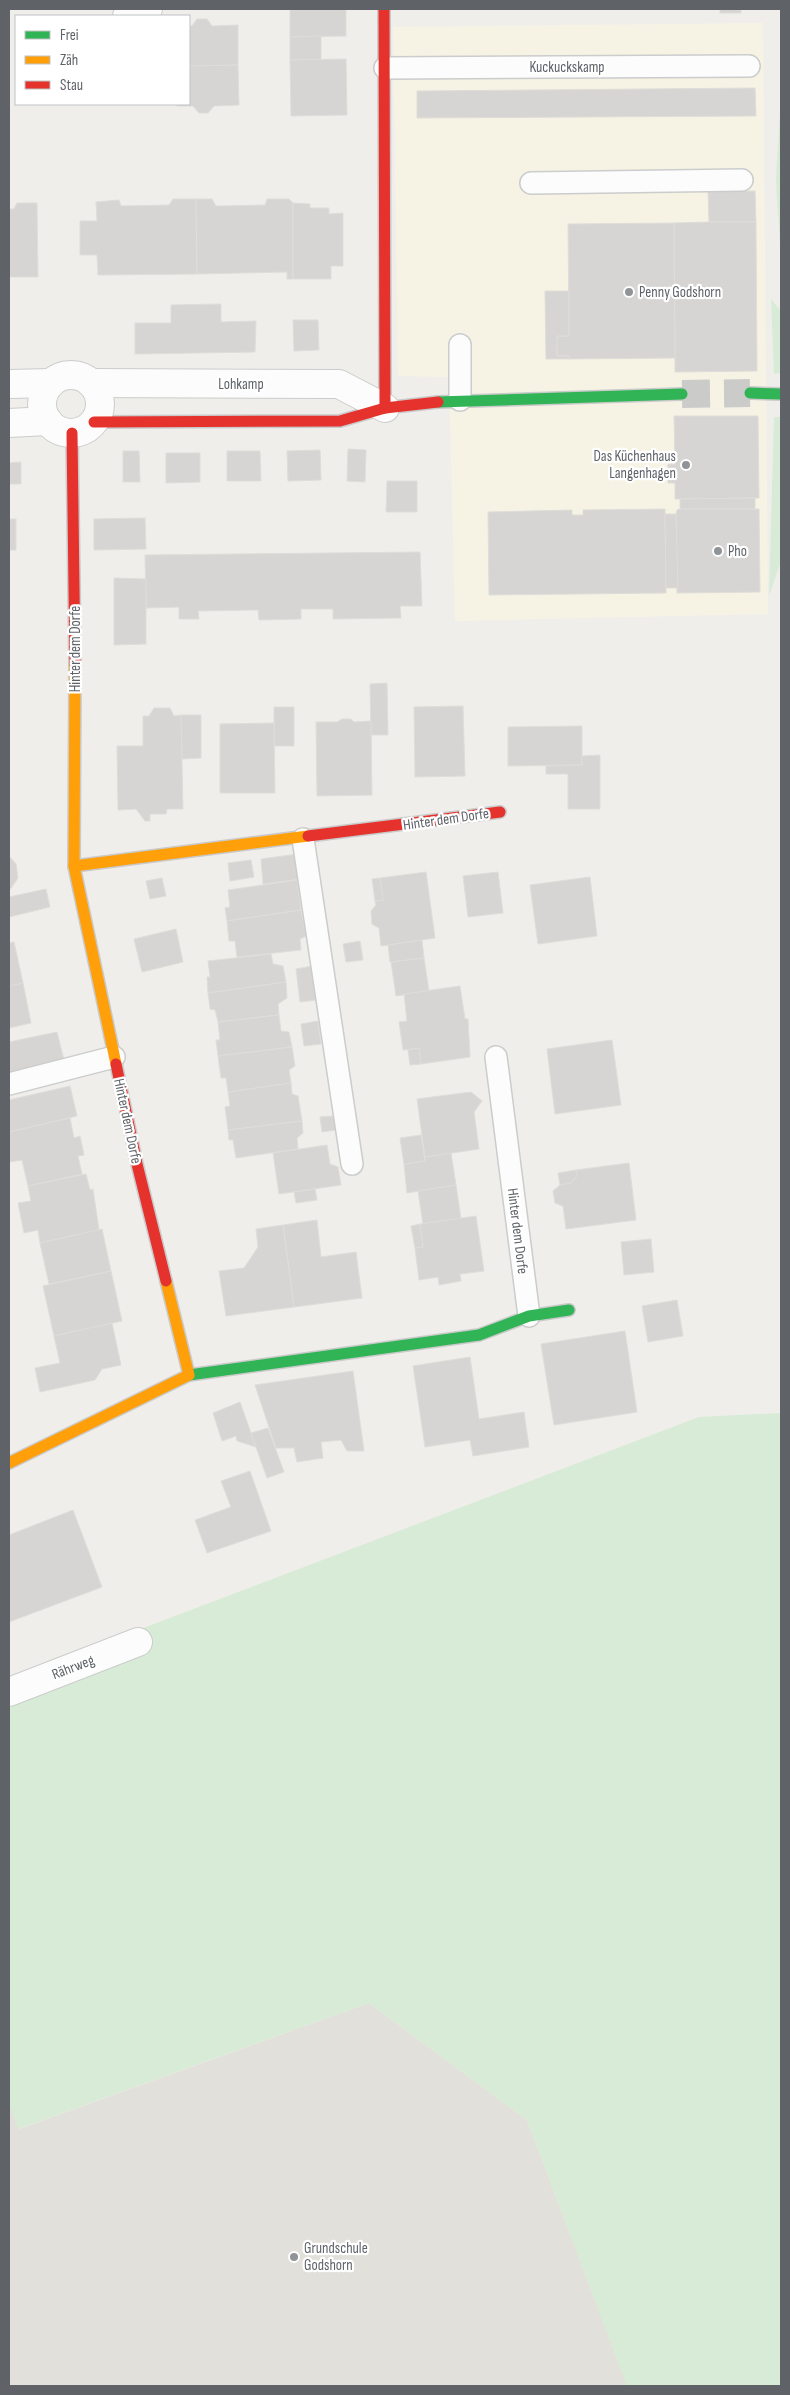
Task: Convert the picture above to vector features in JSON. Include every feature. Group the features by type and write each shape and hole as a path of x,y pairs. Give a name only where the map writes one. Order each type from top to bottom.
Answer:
{"street":[{"path":"130,15 148,9"},
{"path":"384,9 385,408"},
{"name":"Lohkamp","path":"9,384 50,383 64,375 74,375 91,383 339,384 385,408"},
{"path":"50,383 42,406 48,421 55,428 340,421 385,408 460,400 682,394"},
{"path":"83,427 100,406 96,390 91,383"},
{"path":"750,394 781,394"},
{"path":"9,423 48,421"},
{"name":"Hinter dem Dorfe","path":"83,427 75,659 74,866 137,1164 189,1375"},
{"name":"Hinter dem Dorfe","path":"74,866 303,839 500,812"},
{"path":"9,1463 189,1375 479,1335 529,1316 569,1310"},
{"name":"Rährweg","path":"9,1692 138,1642"}],"lane":[{"name":"Kuckuckskamp","path":"385,68 749,66"},
{"path":"531,183 742,180"},
{"path":"460,345 460,400"},
{"path":"303,839 352,1164"},
{"path":"9,1084 114,1057"},
{"name":"Hinter dem Dorfe","path":"496,1057 529,1316"}],"shaded area":[{"path":"763,23 768,614 455,621 449,377 398,376 393,27"},
{"name":"Grundschule Godshorn","path":"369,2003 527,2120 627,2385 9,2386 9,2101 19,2129"}],"green space":[{"path":"781,94 781,260 776,181"},
{"path":"771,299 781,311 781,373 774,374"},
{"path":"774,417 781,417 781,561 769,596"},
{"path":"781,1413 781,2386 627,2386 527,2120 369,2003 18,2129 9,2101 9,1679 699,1417"}],"building":[{"path":"290,9 346,9 346,36 290,37"},
{"path":"720,9 741,9 741,13 720,13"},
{"path":"197,19 207,19 212,26 238,25 238,65 190,66 190,26"},
{"path":"321,36 321,60 290,60 290,37"},
{"path":"346,59 347,115 291,116 290,60"},
{"path":"238,65 239,105 214,106 208,113 199,113 193,106 177,106 190,105 190,66"},
{"path":"755,88 756,116 417,118 417,91"},
{"path":"755,191 756,222 709,222 708,192"},
{"path":"173,199 196,199 197,274 98,275 97,255 80,255 80,221 97,221 96,202 119,200 121,206 169,205"},
{"path":"196,199 212,199 216,206 265,205 267,199 289,199 293,203 293,279 287,279 287,272 197,274"},
{"path":"17,203 37,203 38,277 9,277 9,209 14,209"},
{"path":"293,203 310,204 310,208 329,208 329,214 343,213 343,266 331,266 331,279 293,279"},
{"path":"756,222 757,371 675,372 674,223"},
{"path":"674,223 675,358 569,359 569,356 557,356 557,336 569,336 568,224"},
{"path":"545,291 569,291 569,336 557,336 557,356 569,356 569,359 546,359"},
{"path":"221,304 221,322 256,321 255,352 135,354 135,323 171,323 171,305"},
{"path":"293,320 318,320 319,350 294,351"},
{"path":"674,416 758,416 759,498 675,499 675,483 668,483 668,464 675,464"},
{"path":"348,449 366,450 365,482 347,481"},
{"path":"320,450 321,480 288,481 287,451"},
{"path":"123,451 139,451 140,482 123,482"},
{"path":"227,451 260,451 261,481 227,481"},
{"path":"166,453 200,453 200,482 166,483"},
{"path":"21,462 21,484 9,484 9,463"},
{"path":"387,481 417,481 417,512 386,512"},
{"path":"755,498 755,509 680,509 680,499"},
{"path":"665,509 666,593 489,595 488,512 572,510 572,515 583,515 583,510"},
{"path":"759,509 760,592 677,593 676,514 677,510"},
{"path":"665,514 676,514 678,588 666,588"},
{"path":"145,518 146,549 94,550 94,519"},
{"path":"9,519 16,519 16,550 9,550"},
{"path":"420,552 422,606 400,606 401,618 333,619 333,609 301,609 301,619 259,620 258,610 198,611 199,619 179,619 179,607 146,608 145,555"},
{"path":"114,578 146,579 146,644 114,645"},
{"path":"387,683 388,735 371,735 370,684"},
{"path":"463,706 465,776 415,777 414,707"},
{"path":"274,707 294,707 294,746 274,746"},
{"path":"154,708 170,708 174,716 181,715 183,809 167,809 166,814 150,814 150,821 145,821 136,809 118,810 117,746 143,746 143,716 149,716"},
{"path":"181,715 201,715 201,758 182,759"},
{"path":"342,719 351,719 354,722 371,721 372,795 317,796 316,722 337,722"},
{"path":"274,723 275,793 220,793 220,724"},
{"path":"582,726 582,765 508,766 508,727"},
{"path":"600,755 600,809 568,809 568,774 546,774 546,766 582,765 582,756"},
{"path":"298,854 301,879 263,884 261,859"},
{"path":"9,856 16,864 18,878 9,891"},
{"path":"251,860 254,877 230,881 228,863"},
{"path":"426,872 435,938 381,946 379,928 372,924 371,911 376,905 375,901 383,900 380,878"},
{"path":"498,872 503,913 468,917 463,876"},
{"path":"590,877 597,936 538,944 530,885"},
{"path":"162,878 166,896 150,899 146,881"},
{"path":"380,878 383,900 375,901 372,879"},
{"path":"297,880 301,910 227,921 225,908 230,907 228,890"},
{"path":"46,889 50,907 9,917 9,897"},
{"path":"301,910 306,936 300,939 301,950 237,957 235,941 229,941 227,921"},
{"path":"176,929 183,962 142,972 134,939"},
{"path":"422,940 424,958 390,962 388,945"},
{"path":"360,941 363,960 346,962 343,944"},
{"path":"14,942 23,983 9,986 9,943"},
{"path":"271,954 273,964 283,966 286,982 208,993 207,977 210,977 208,961"},
{"path":"424,958 429,991 396,996 391,962"},
{"path":"312,966 317,1000 300,1002 296,969"},
{"path":"286,982 287,998 278,1004 279,1015 218,1022 215,1010 210,1009 208,993"},
{"path":"23,983 31,1023 9,1028 9,986"},
{"path":"460,986 465,1019 468,1019 470,1057 421,1064 419,1048 403,1050 399,1022 407,1021 404,994"},
{"path":"279,1015 281,1031 289,1032 292,1047 218,1056 216,1040 220,1040 218,1022"},
{"path":"318,1021 321,1044 304,1046 301,1024"},
{"path":"57,1032 64,1060 9,1073 9,1042"},
{"path":"612,1040 621,1105 555,1114 547,1049"},
{"path":"292,1047 295,1066 289,1070 291,1083 228,1092 226,1078 221,1078 218,1056"},
{"path":"419,1048 421,1064 410,1065 408,1050"},
{"path":"291,1083 292,1094 298,1096 302,1121 228,1130 225,1107 230,1106 228,1092"},
{"path":"70,1086 77,1116 9,1132 9,1100"},
{"path":"471,1092 482,1101 474,1112 479,1149 425,1157 417,1099"},
{"path":"334,1116 336,1130 322,1132 320,1117"},
{"path":"70,1118 74,1138 80,1136 84,1155 78,1156 82,1174 28,1186 22,1160 9,1162 9,1132"},
{"path":"302,1121 303,1133 297,1138 298,1149 236,1158 233,1140 229,1140 228,1130"},
{"path":"421,1135 425,1161 404,1164 400,1138"},
{"path":"327,1145 330,1164 338,1167 341,1185 279,1194 273,1153"},
{"path":"451,1153 456,1185 407,1193 404,1164 425,1161 425,1157"},
{"path":"629,1163 636,1220 566,1229 563,1206 555,1203 553,1191 560,1185 571,1183 577,1176 576,1170"},
{"path":"576,1170 577,1176 571,1183 560,1185 558,1173"},
{"path":"86,1174 90,1190 93,1189 99,1230 40,1243 38,1230 24,1233 18,1203 31,1201 28,1186"},
{"path":"456,1185 461,1219 423,1224 418,1191"},
{"path":"315,1189 317,1200 296,1203 294,1192"},
{"path":"476,1216 484,1271 460,1274 461,1281 439,1285 438,1277 419,1280 415,1248 423,1247 420,1224"},
{"path":"317,1220 321,1257 356,1252 362,1298 294,1307 283,1225"},
{"path":"420,1224 423,1247 415,1248 411,1226"},
{"path":"283,1225 294,1307 226,1316 219,1271 244,1268 258,1247 256,1229"},
{"path":"102,1229 111,1271 49,1284 40,1243"},
{"path":"651,1239 654,1272 624,1275 621,1242"},
{"path":"111,1271 122,1321 54,1336 43,1286"},
{"path":"677,1300 683,1336 648,1342 642,1306"},
{"path":"112,1323 121,1365 102,1369 95,1380 40,1392 35,1368 60,1363 54,1336"},
{"path":"625,1331 637,1412 554,1425 541,1344"},
{"path":"470,1357 479,1419 524,1412 529,1447 473,1456 470,1440 425,1447 413,1366"},
{"path":"353,1371 364,1451 347,1451 341,1440 321,1442 323,1458 297,1462 294,1448 276,1448 255,1385"},
{"path":"240,1402 256,1447 237,1441 236,1436 222,1441 213,1413"},
{"path":"268,1428 284,1472 267,1478 251,1433"},
{"path":"250,1471 271,1531 207,1553 195,1520 231,1507 221,1481"},
{"path":"73,1510 102,1587 9,1622 9,1535"}],"tunnel":[{"path":"682,394 750,393"}],"traffic: fast":[{"path":"750,393 781,394"},
{"path":"438,402 682,394"},
{"path":"189,1375 479,1335 529,1316 569,1310"}],"traffic: slow":[{"path":"75,664 74,866 116,1064"},
{"path":"74,866 308,836"},
{"path":"9,1463 189,1375 166,1281"}],"traffic: jam":[{"path":"384,9 385,408"},
{"path":"94,422 340,421 385,408 438,402"},
{"path":"72,433 75,664"},
{"path":"308,836 500,812"},
{"path":"116,1064 137,1164 166,1281"}],"place":[{"name":"Penny Godshorn","path":"629,292"},
{"name":"Das Küchenhaus Langenhagen","path":"686,465"},
{"name":"Pho","path":"718,551"},
{"name":"Grundschule Godshorn","path":"294,2257"}]}
